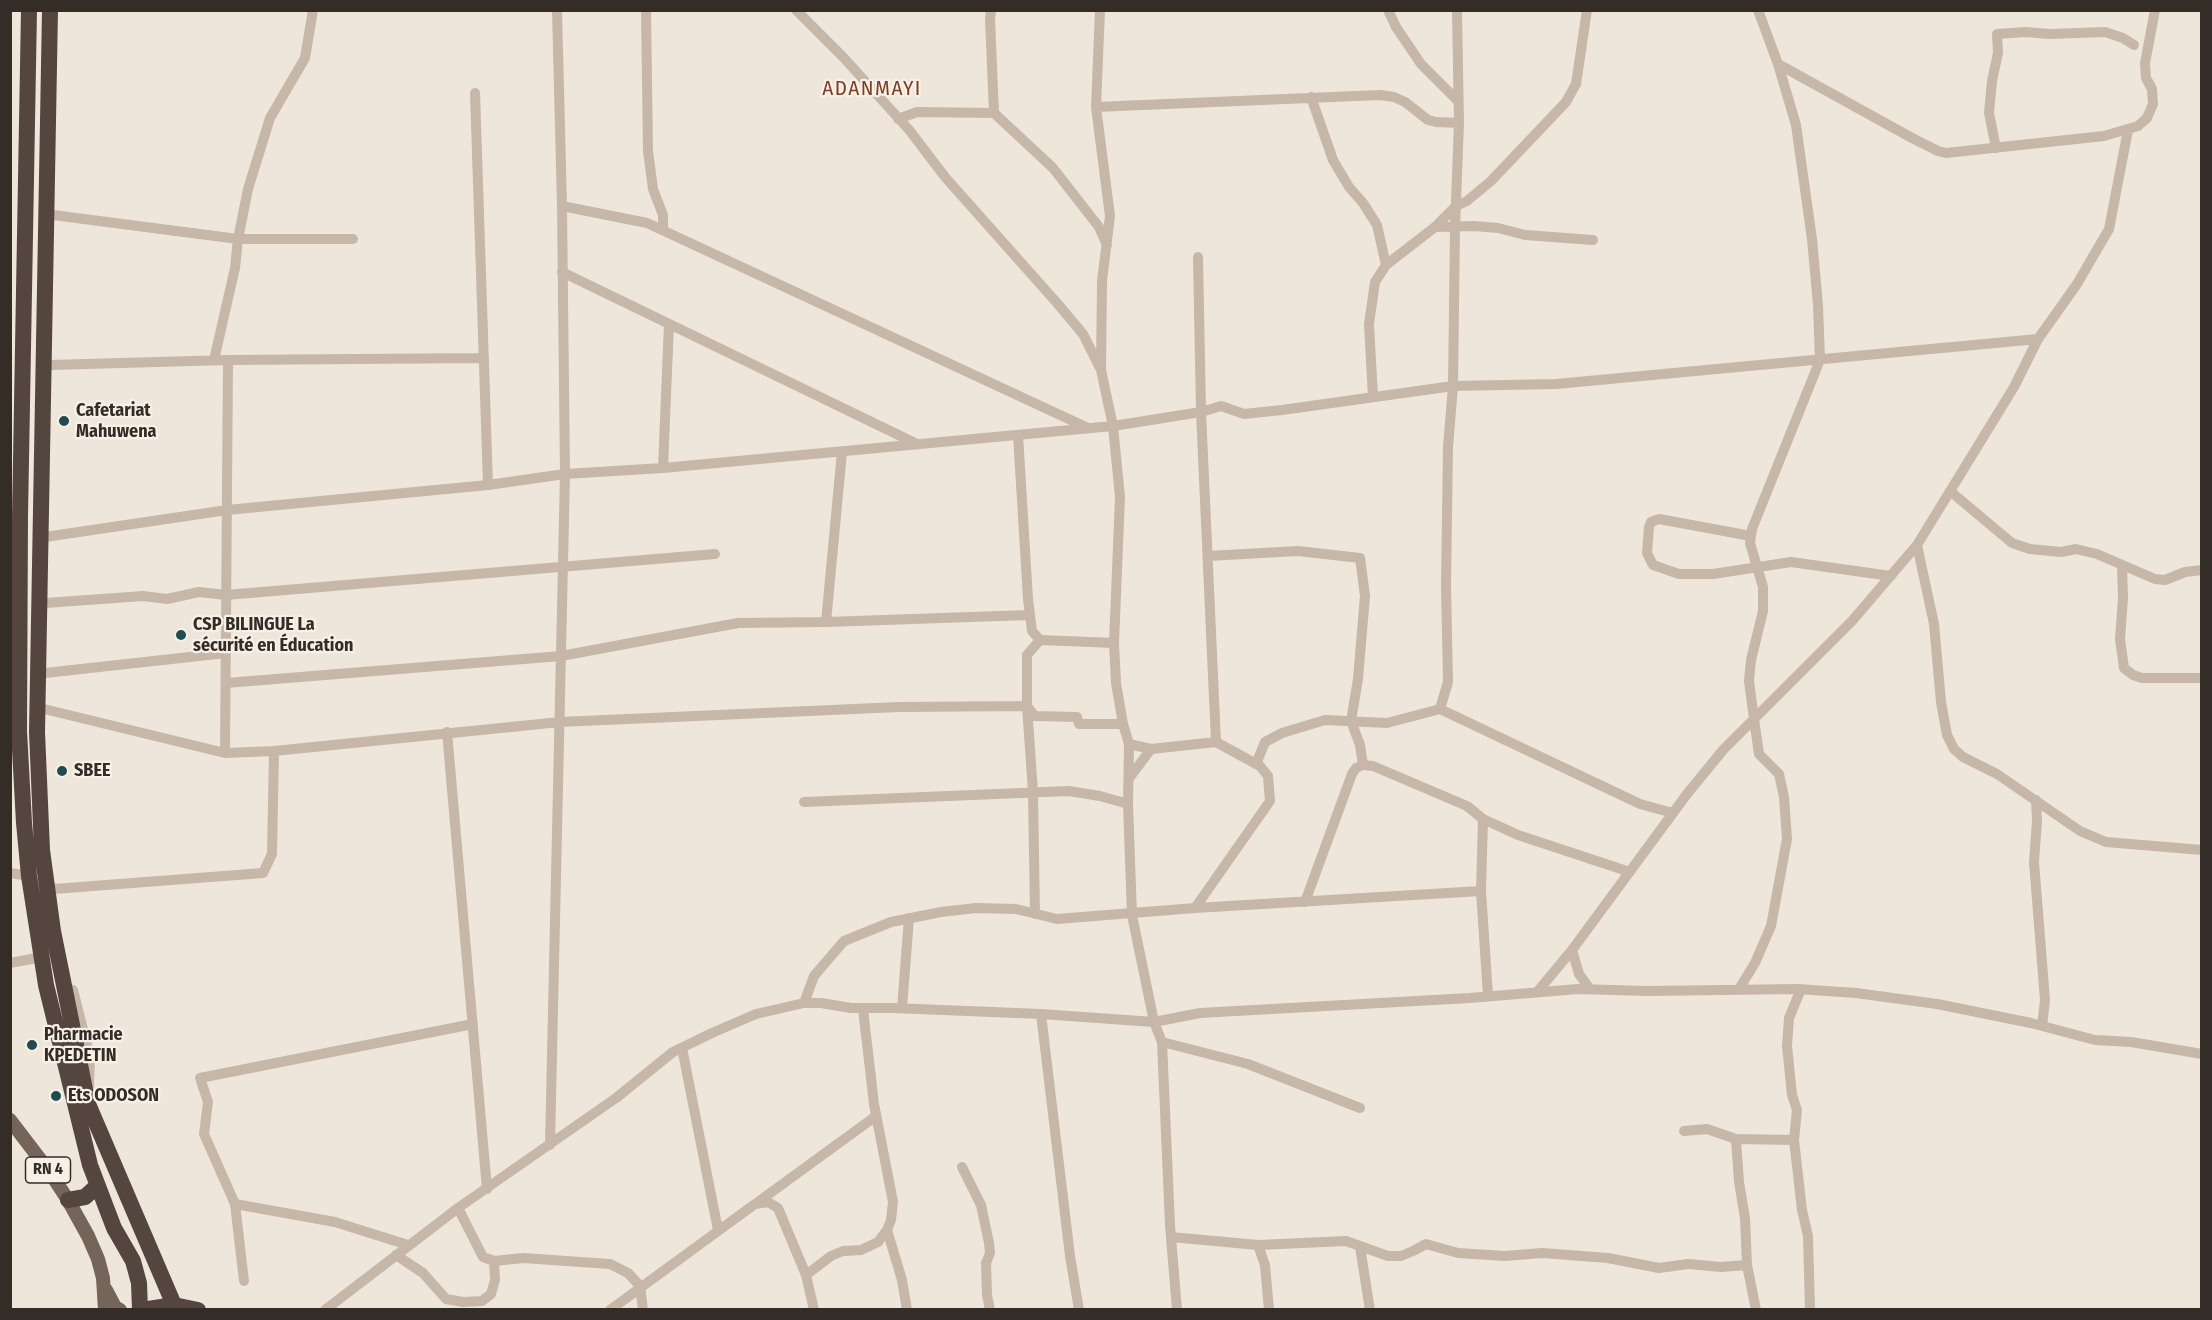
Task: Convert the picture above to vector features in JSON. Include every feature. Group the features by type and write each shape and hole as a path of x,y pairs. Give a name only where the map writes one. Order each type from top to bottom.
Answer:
{"highway":[{"path":"29,10 17,281 15,516 15,620 19,731 29,876 46,985 97,1186 114,1228 133,1261 139,1283 141,1310 174,1305 198,1310"},
{"path":"50,10 37,770 47,890 88,1104 174,1305"},
{"path":"68,1200 85,1197 97,1186"}],"main road":[{"name":"RN 4","path":"10,1120 68,1200 98,1259 105,1310"},
{"name":"RN 4","path":"103,1286 115,1307 120,1310"}],"street":[{"path":"56,10 45,537 45,795 54,889 66,965 90,1057 88,1104"},
{"path":"214,360 235,268 248,189 270,118 305,58 313,10"},
{"path":"550,1145 565,474 557,10"},
{"path":"646,10 648,151 653,189 663,214 663,230"},
{"path":"796,10 844,58 1083,334 1101,370"},
{"path":"991,10 994,113"},
{"path":"1100,10 1096,107 1110,216 1102,281 1101,370 1113,426 1120,497 1114,643 1116,684 1129,744 1128,804 1132,915 1154,1022 1162,1042 1171,1237 1177,1310"},
{"path":"1388,10 1396,27 1421,64 1458,101"},
{"path":"1440,709 1448,682 1446,585 1448,447 1453,386 1458,123 1457,10"},
{"path":"1373,397 1369,324 1375,282 1386,265 1435,227 1456,206 1467,201 1491,181 1571,95 1576,84 1587,10"},
{"path":"1739,989 1755,963 1771,926 1787,839 1784,797 1779,774 1759,754 1749,681 1751,660 1763,611 1763,587 1750,543 1752,529 1820,360 1818,305 1796,125 1778,64 1758,10"},
{"path":"1778,64 1938,151 1957,153 2104,136 2138,126 2147,117 2153,104 2152,89 2146,78 2145,63 2155,10"},
{"path":"1996,148 1989,113 1998,53 1997,34 2105,32 2123,38 2134,45"},
{"path":"475,93 488,485"},
{"path":"1096,107 1380,95 1406,102 1428,120 1458,123"},
{"path":"1311,97 1333,160 1348,187 1363,203 1377,225 1386,265"},
{"path":"898,119 917,112 994,113 1053,168 1099,227 1107,246"},
{"path":"1538,991 1572,950 1673,813 1724,750 1852,621 1917,545 2014,387 2038,339 2077,284 2109,229 2128,130"},
{"path":"562,206 647,223 1089,428"},
{"path":"53,215 238,239 353,239"},
{"path":"1435,227 1498,228 1525,235 1593,240"},
{"path":"1198,257 1201,412 1216,742"},
{"path":"562,272 916,443"},
{"path":"663,468 669,324"},
{"path":"45,537 227,510 488,485 565,474 663,468 1113,426 1201,412 1221,406 1244,414 1453,386 1556,384 2038,339"},
{"path":"50,365 214,360 484,358"},
{"path":"225,753 228,360"},
{"path":"1018,435 1029,615 1032,631 1040,640 1114,643"},
{"path":"826,622 842,452"},
{"path":"1950,491 2013,543 2030,549 2061,552 2076,549 2097,554 2155,579 2165,580 2185,572 2202,570"},
{"path":"1751,536 1659,519 1651,522 1649,527 1647,553 1653,565 1679,574 1713,574 1791,562 1891,576"},
{"path":"1917,545 1934,624 1941,702 1947,735 1954,749 1963,757 1997,774 2080,831 2106,842 2202,850"},
{"path":"1208,556 1298,551 1360,558 1365,596 1352,721 1360,745 1363,765"},
{"path":"45,603 143,596 167,599 199,592 226,595 715,554"},
{"path":"2122,565 2123,598 2120,639 2124,668 2142,678 2202,678"},
{"path":"226,683 561,656 738,623 1029,615"},
{"path":"1035,914 1033,792 1026,706 1028,655 1040,640"},
{"path":"45,673 226,653"},
{"path":"44,709 225,753 274,751 560,722 899,707 1026,706 1035,716 1077,717 1079,724 1123,724"},
{"path":"1256,764 1265,742 1281,733 1325,720 1387,723 1440,709 1640,804 1673,813"},
{"path":"447,732 487,1189"},
{"path":"1129,744 1151,749 1216,742 1256,764 1268,776 1270,801 1195,908"},
{"path":"1130,777 1151,749"},
{"path":"54,889 262,873 272,854 274,751"},
{"path":"1305,902 1352,774 1356,768 1363,765 1372,766 1467,806 1483,819 1518,835 1630,872"},
{"path":"804,802 1069,791 1128,804"},
{"path":"2036,800 2034,862 2045,1000 2042,1026"},
{"path":"2037,821 2055,813"},
{"path":"1483,819 1481,891 1488,996"},
{"path":"10,873 29,876"},
{"path":"804,1003 814,976 844,941 891,922 909,918 976,908 1016,909 1057,919 1132,915 1195,908 1481,891"},
{"path":"902,1008 909,918"},
{"path":"1572,950 1579,974 1590,989"},
{"path":"10,963 42,957"},
{"path":"1801,989 1789,1018 1787,1046 1792,1095 1797,1110 1794,1140 1802,1210 1808,1236 1810,1310"},
{"path":"325,1310 458,1208 550,1145 682,1048 756,1014 804,1003 822,1003 863,1009 902,1008 1041,1014 1154,1022 1200,1013 1538,991 1801,989 1856,993 1937,1004 2042,1026 2095,1040 2131,1042 2202,1054"},
{"path":"806,1275 831,1256 843,1251 861,1250 878,1242 891,1220 893,1202 876,1116 863,1009"},
{"path":"1041,1014 1070,1256 1079,1310"},
{"path":"244,1281 235,1204 204,1134 208,1102 200,1078 473,1024"},
{"path":"1162,1042 1248,1064 1360,1108"},
{"path":"682,1048 718,1230"},
{"path":"610,1310 876,1116"},
{"path":"1684,1131 1707,1129 1736,1139 1794,1140"},
{"path":"1736,1139 1739,1182 1745,1218 1747,1265 1756,1310"},
{"path":"962,1167 981,1204 987,1234 990,1253 986,1263 987,1295 990,1310"},
{"path":"755,1204 768,1202 778,1208 806,1275 814,1310"},
{"path":"235,1204 335,1222 408,1245"},
{"path":"458,1208 483,1257 494,1261 523,1258 610,1264 628,1273 640,1286 643,1310"},
{"path":"887,1230 902,1280 907,1310"},
{"path":"1171,1237 1258,1245 1346,1241 1388,1256 1401,1256 1426,1244 1458,1253 1505,1256 1542,1252 1608,1258 1659,1268 1688,1264 1721,1267 1747,1265"},
{"path":"1258,1245 1265,1265 1269,1310"},
{"path":"1360,1247 1370,1310"},
{"path":"396,1255 423,1273 446,1299 464,1302 482,1301 491,1294 495,1280 494,1261"}],"place":[{"name":"Cafetariat Mahuwena","path":"64,421"},
{"name":"CSP BILINGUE La sécurité en Éducation","path":"181,635"},
{"name":"SBEE","path":"62,771"},
{"name":"Pharmacie KPEDETIN","path":"32,1045"},
{"name":"Ets ODOSON","path":"56,1096"}],"district":[{"name":"ADANMAYI","path":"872,89"}]}
